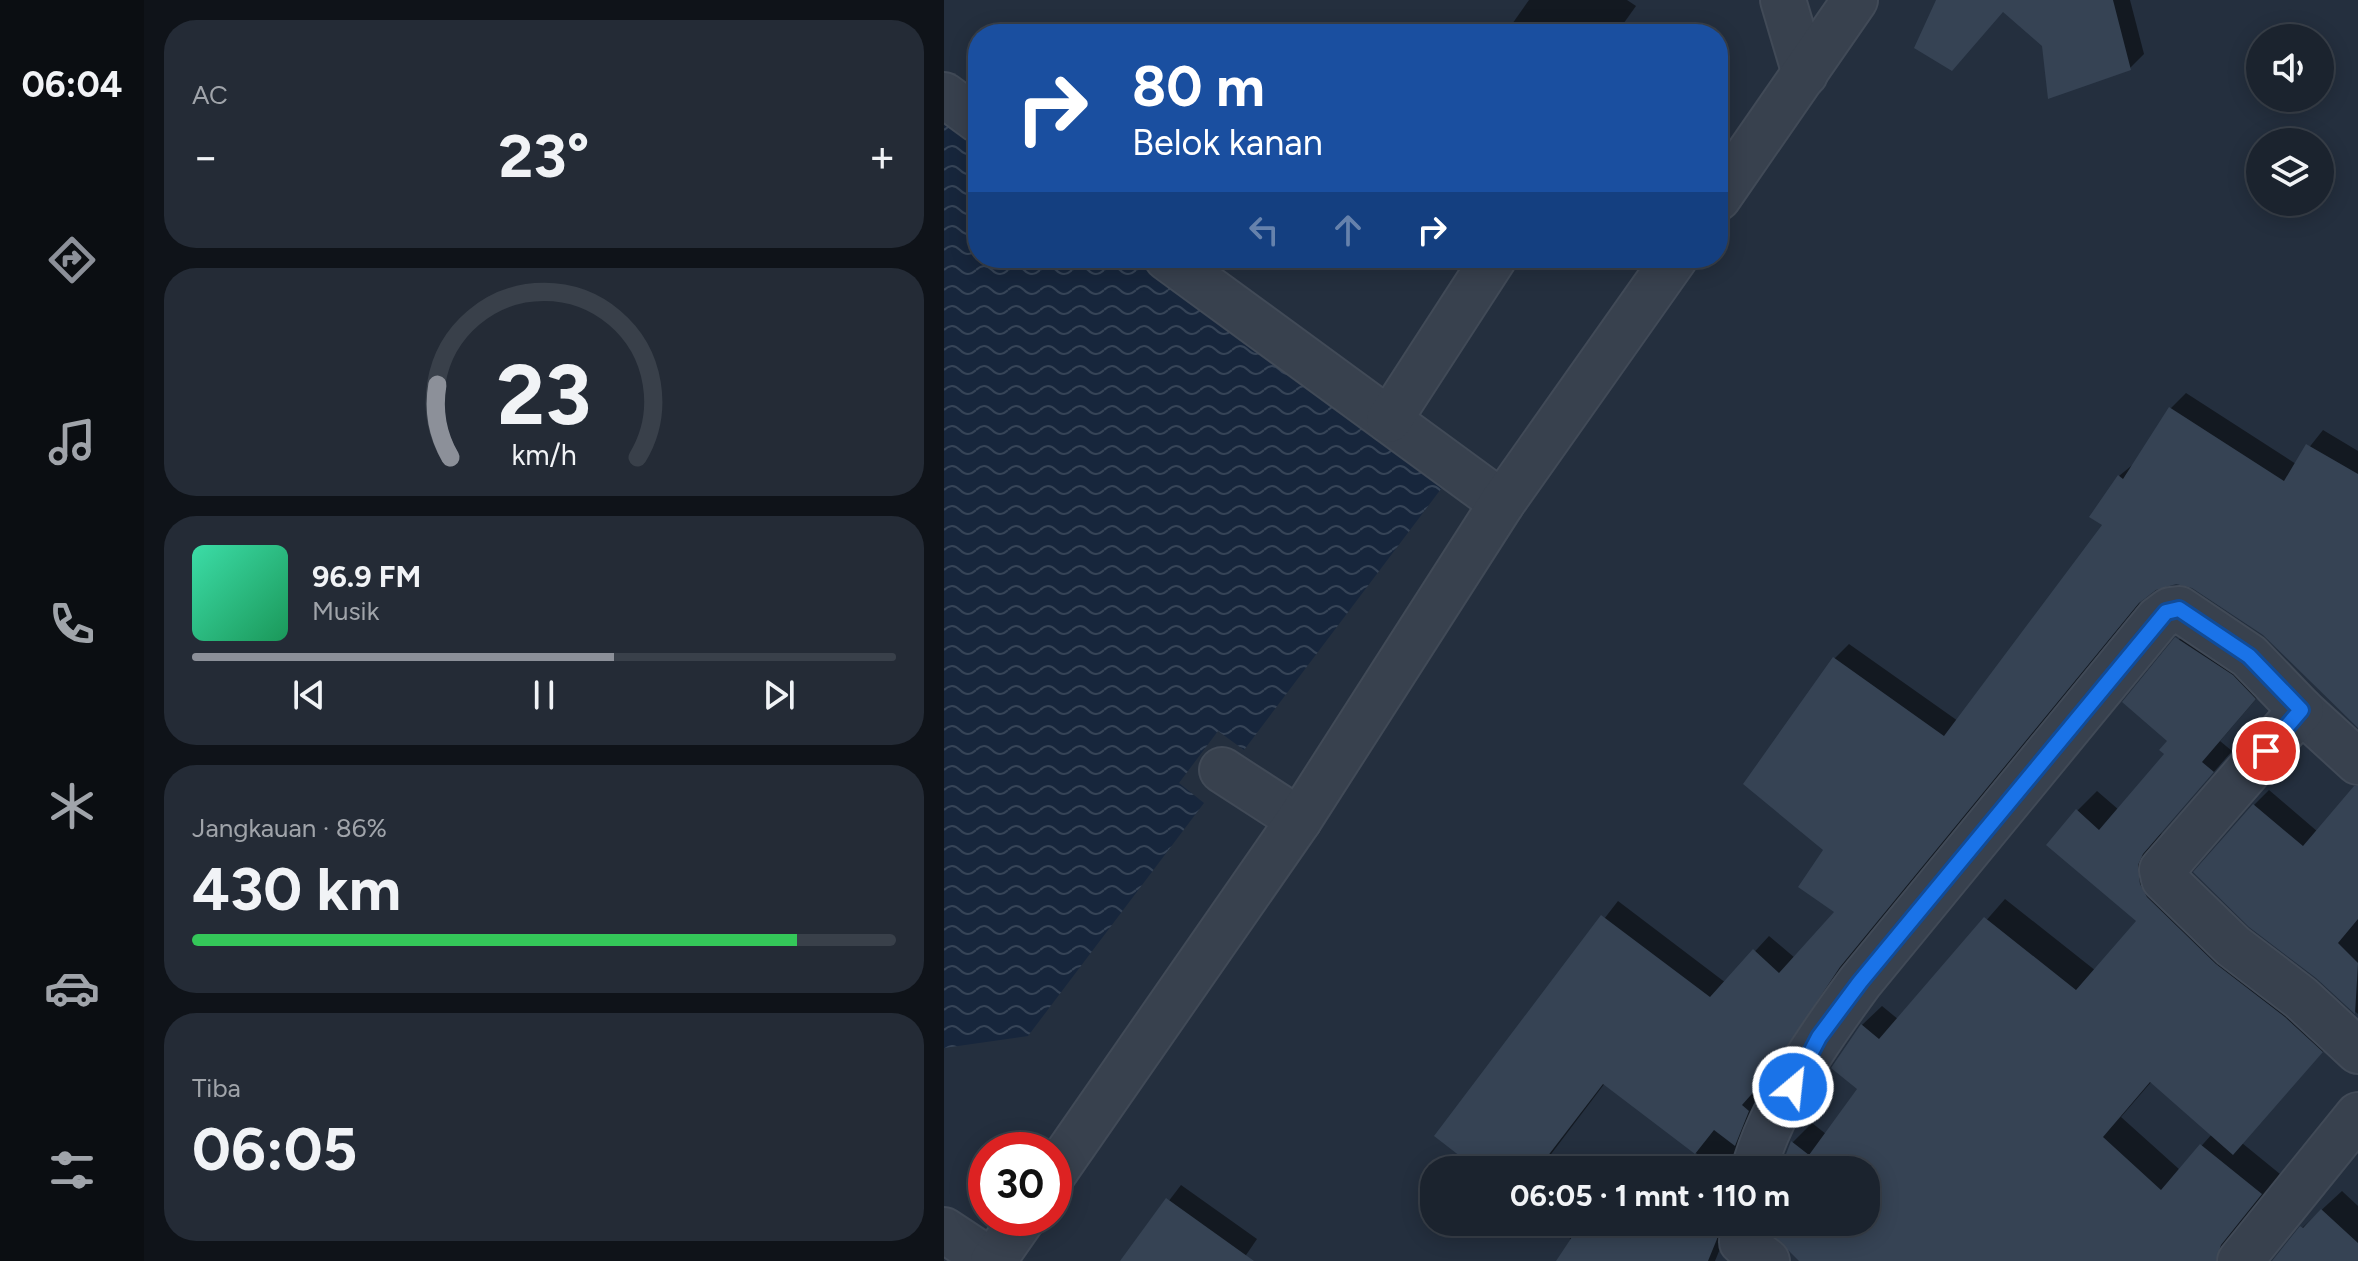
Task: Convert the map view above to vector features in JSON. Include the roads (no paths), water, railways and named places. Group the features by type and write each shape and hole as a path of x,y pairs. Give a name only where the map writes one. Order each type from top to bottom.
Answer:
{"street":[{"path":"1783,0 1805,74"},
{"path":"1728,184 1855,0"},
{"path":"944,95 968,113"},
{"path":"1181,268 1502,503"},
{"path":"1389,420 1488,268"},
{"path":"1072,1147 1299,820 1502,503 1668,268"},
{"path":"1760,1156 1774,1122 1819,1037 1918,909 2158,619 2170,610 2179,609 2249,656 2301,710 2358,762"},
{"path":"2301,710 2162,870 2164,879 2233,946 2301,998 2358,1051"},
{"path":"1222,770 1299,820"},
{"path":"2240,1261 2358,1115"},
{"path":"944,1230 1009,1248"},
{"path":"1742,1236 1742,1242 1767,1261"}],"water":[{"path":"944,118 968,136 968,268 1152,268 1447,481 1244,750 1218,731 1179,783 1204,803 1028,1036 944,1048"}]}
